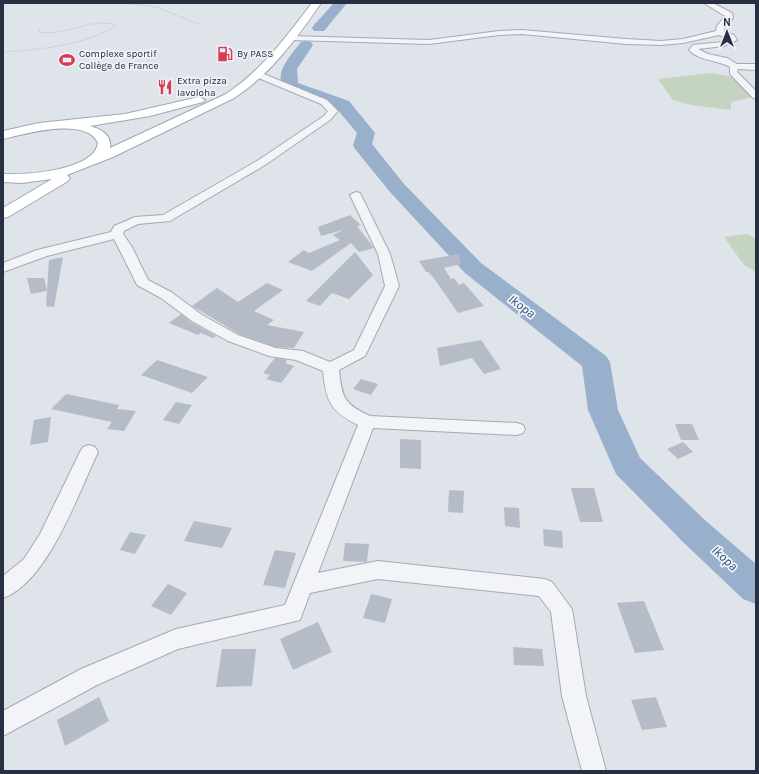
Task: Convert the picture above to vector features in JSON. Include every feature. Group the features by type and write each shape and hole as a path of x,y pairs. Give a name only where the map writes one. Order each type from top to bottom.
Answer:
{"main road":[{"path":"3,214 81,167 248,86 290,38 317,3"},
{"path":"3,126 62,125 120,118 175,107 204,99 259,75"},
{"path":"3,178 37,178 81,167 103,150 103,137 87,128 62,125"},
{"path":"3,135 41,126"}],"street":[{"path":"708,3 729,15 729,18 721,26 720,33"},
{"path":"290,38 403,43 462,39 489,34 521,32 564,34 638,43 662,44 720,33 731,36 733,40 724,44 696,47 693,50 705,56 724,60 735,66 756,67"},
{"path":"735,66 733,72 756,96"},
{"path":"259,75 324,102 333,111 327,118 261,163 185,208 166,218 135,221 118,228 117,234 126,247 142,282 166,295 197,318 233,338 274,353 298,355 331,368 360,354 392,286 384,254 356,195"},
{"path":"3,268 42,253 117,234"},
{"path":"331,368 334,397 344,411 367,422 518,429"},
{"path":"3,724 89,677 176,639 292,613 367,422"},
{"path":"3,589 31,565 47,540 89,452"},
{"path":"304,585 378,570 545,588 561,609 574,696 594,771"}],"path":[{"path":"125,3 156,7 200,25"},
{"path":"3,52 57,48 78,44 98,37 115,27 113,24 104,21 95,21 56,35 39,32 38,31 40,28"}],"green space":[{"path":"712,73 738,78 754,92 749,98 731,102 731,110 691,105 673,100 658,79"},
{"path":"747,234 756,239 756,272 744,265 724,237"}],"building":[{"path":"350,215 361,225 357,226 374,248 359,252 351,243 312,271 288,262 304,250 309,253 340,240 333,235 343,230 321,236 318,227"},
{"path":"355,252 373,275 349,299 332,293 320,306 306,301"},
{"path":"459,254 461,264 444,268 451,279 454,278 459,285 464,283 484,306 458,313 433,277 426,272 419,261"},
{"path":"63,257 54,307 46,306 49,260"},
{"path":"27,278 44,278 47,291 31,294"},
{"path":"267,283 283,290 254,311 274,320 267,325 304,332 294,348 276,347 239,334 192,306 217,288 238,302"},
{"path":"181,314 191,322 216,336 213,338 201,333 198,335 169,323"},
{"path":"481,340 501,369 484,374 472,358 440,366 437,348"},
{"path":"275,358 287,360 285,363 294,366 281,383 266,379 270,375 263,373"},
{"path":"157,360 208,377 192,393 141,375"},
{"path":"361,379 378,384 371,395 353,389"},
{"path":"66,394 119,405 117,409 136,411 124,431 107,429 112,422 51,409"},
{"path":"176,402 192,405 179,424 163,420"},
{"path":"51,417 48,442 30,445 34,420"},
{"path":"675,424 692,424 699,440 681,440"},
{"path":"400,439 421,440 421,469 400,468"},
{"path":"683,442 693,452 678,459 667,449"},
{"path":"571,488 594,488 603,522 580,522"},
{"path":"449,490 464,491 463,513 448,512"},
{"path":"504,507 519,508 520,528 505,526"},
{"path":"194,521 232,528 222,548 184,541"},
{"path":"543,529 562,531 563,548 544,546"},
{"path":"130,532 146,535 135,554 120,550"},
{"path":"345,543 369,544 367,562 343,561"},
{"path":"275,550 296,553 285,588 263,585"},
{"path":"168,584 187,593 171,615 151,606"},
{"path":"371,594 392,599 385,623 363,618"},
{"path":"644,601 664,650 635,653 617,603"},
{"path":"318,622 332,652 293,670 280,639"},
{"path":"513,647 542,649 544,666 514,665"},
{"path":"222,649 256,649 252,686 216,687"},
{"path":"99,697 109,721 65,746 57,720"},
{"path":"656,697 667,727 642,730 631,700"}],"waterway":[{"name":"Ikopa","path":"319,28 341,3"},
{"name":"Ikopa","path":"306,45 289,69 290,86 343,105 366,133 362,145 397,188 473,268 596,362 603,410 627,465 695,532 756,587"}],"place":[{"name":"By PASS","path":"225,54"},
{"name":"Complexe sportif Collège de France","path":"67,60"},
{"name":"Extra pizza Iavoloha","path":"165,87"}]}
